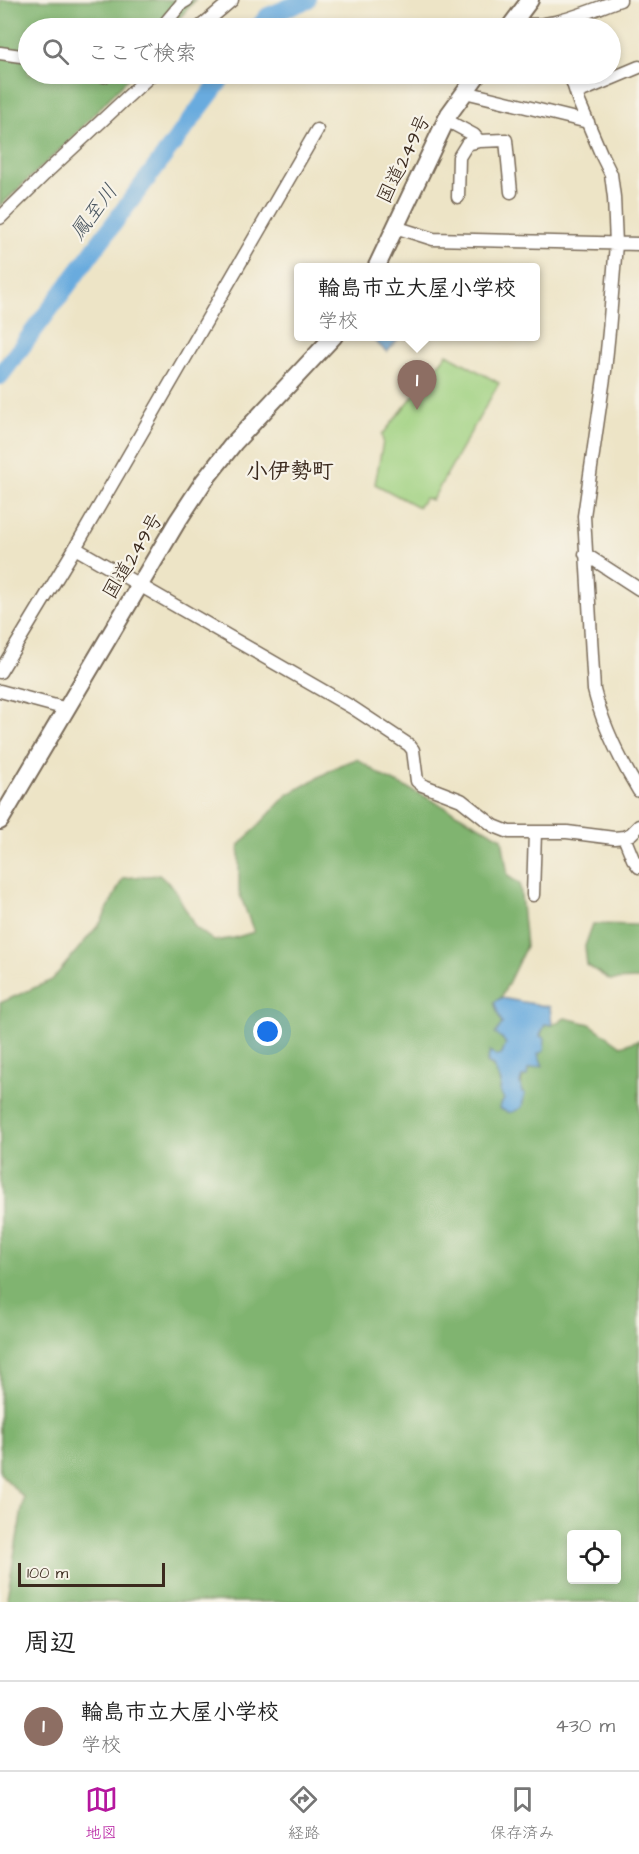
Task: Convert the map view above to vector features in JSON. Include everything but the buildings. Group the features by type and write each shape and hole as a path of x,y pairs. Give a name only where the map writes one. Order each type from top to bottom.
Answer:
{"highway":[{"path":"517,18 530,0"},
{"name":"国道249号","path":"378,263 446,120 471,84"},
{"name":"国道249号","path":"0,821 204,481 234,443 329,341"}],"street":[{"path":"169,18 187,0"},
{"path":"211,18 232,0"},
{"path":"575,18 620,0"},
{"path":"0,53 18,56"},
{"path":"621,75 639,67"},
{"path":"0,218 141,84"},
{"path":"574,84 611,174 616,244 605,371 584,516 594,690 597,704 623,764 639,791"},
{"path":"577,93 598,84"},
{"path":"465,92 588,122"},
{"path":"446,120 474,135 479,141"},
{"path":"0,672 75,548 317,130"},
{"path":"458,197 459,158 467,144 479,141 506,140 512,192"},
{"path":"395,227 433,239 639,244"},
{"path":"75,548 353,708 409,745 413,750 417,781 461,800 494,826 509,832 567,832 614,838 631,834 639,826"},
{"path":"585,555 639,589"},
{"path":"0,691 67,709"},
{"path":"533,895 535,832"},
{"path":"624,837 639,867"}],"green space":[{"path":"0,0 195,0 180,18 18,18 18,84 123,84 71,139 0,206"},
{"path":"447,354 499,383 432,500 425,498 418,507 375,484 383,442 382,435"},
{"path":"357,759 384,777 502,838 508,876 520,884 526,946 501,998 494,1002 502,1024 502,1038 506,1043 502,1054 496,1056 490,1052 487,1063 499,1075 500,1092 522,1092 521,1082 524,1074 528,1068 536,1067 540,1036 545,1024 552,1025 565,1018 590,1024 621,1046 639,1040 639,1602 10,1602 7,1597 24,1498 0,1473 0,1003 52,980 101,922 123,878 159,875 174,888 195,927 214,941 254,932 239,892 239,846 287,795 340,765"},
{"path":"593,924 639,925 639,979 610,980 587,965 585,946"}],"water":[{"path":"375,341 397,341 387,352"},
{"path":"501,998 550,1007 552,1025 545,1024 540,1036 545,1038 544,1051 538,1054 543,1066 528,1069 527,1076 522,1077 520,1083 522,1092 525,1093 522,1107 510,1112 499,1108 504,1099 500,1092 501,1082 493,1066 487,1063 490,1051 496,1056 502,1054 506,1044 495,1034 502,1024 494,1002"}],"waterway":[{"name":"鳳至川","path":"266,18 307,0"},
{"name":"鳳至川","path":"0,376 218,84"}],"place":[{"name":"輪島市立大屋小学校","path":"417,410"}],"district":[{"name":"小伊勢町","path":"290,471"}]}
